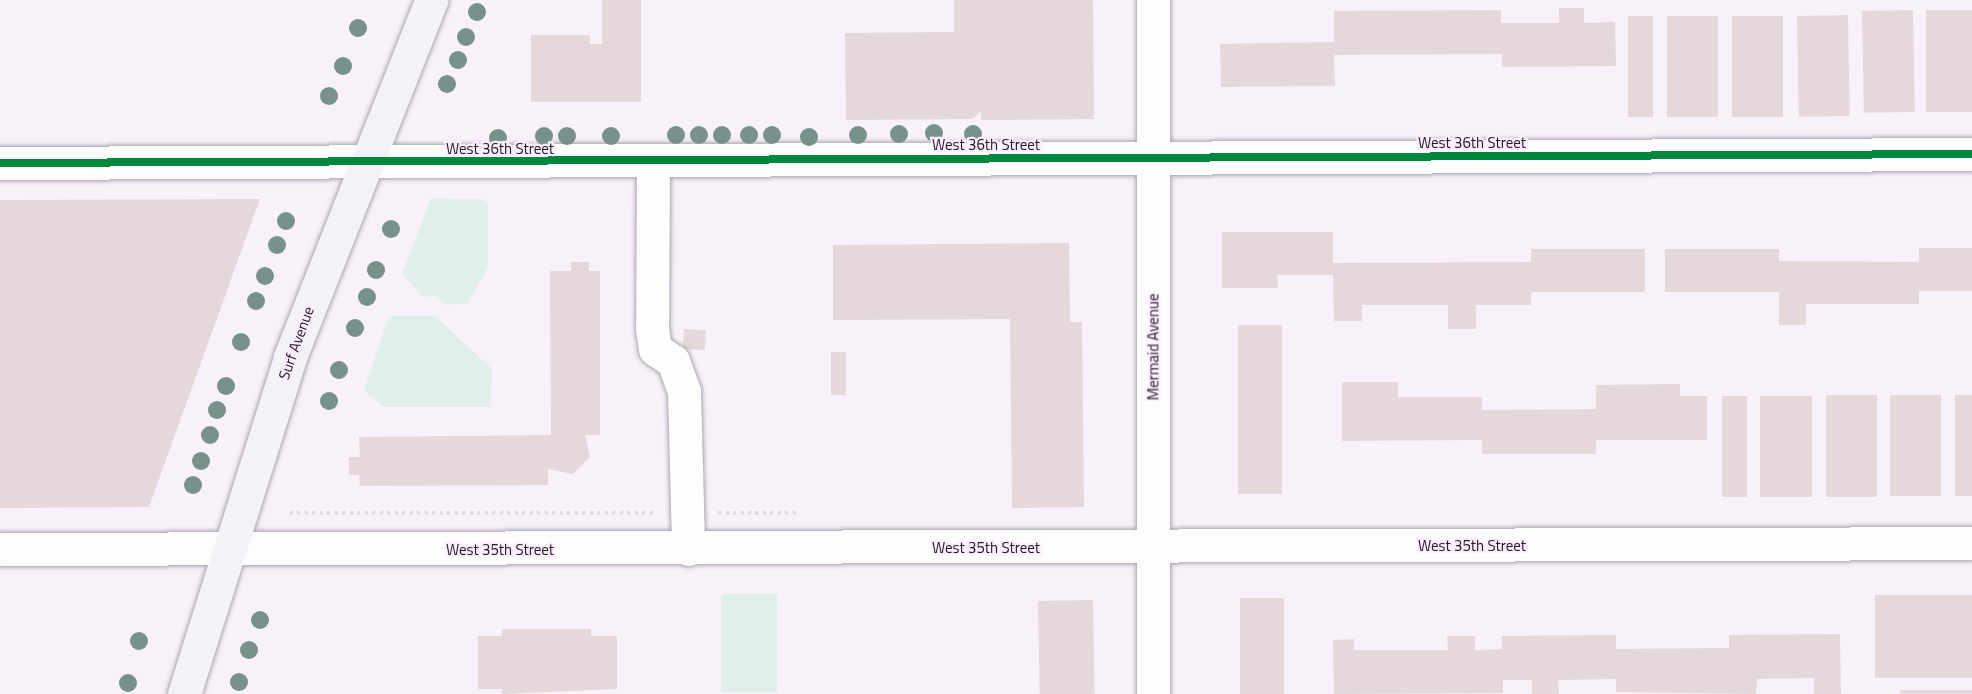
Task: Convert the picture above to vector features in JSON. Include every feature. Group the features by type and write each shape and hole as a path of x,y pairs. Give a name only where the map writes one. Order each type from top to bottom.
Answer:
{"main road":[{"name":"Surf Avenue","path":"184,694 227,550 290,357 363,164 431,0"}],"street":[{"name":"Mermaid Avenue","path":"1153,0 1153,694"},
{"name":"West 36th Street","path":"0,163 363,164 1972,154"},
{"path":"653,161 652,328 655,349 673,361 684,391 688,549"},
{"name":"West 35th Street","path":"0,549 688,549 1972,543"}],"shaded area":[{"path":"431,198 482,199 488,205 488,268 468,303 445,305 435,296 423,297 402,274"},
{"path":"389,316 435,316 492,369 491,407 384,407 364,391"},
{"path":"721,594 777,594 777,692 721,692"}],"building":[{"path":"602,0 641,0 641,102 531,102 531,35 590,35 590,44 602,44"},
{"path":"954,0 1093,0 1094,119 981,120 981,111 972,119 846,120 845,33 954,32"},
{"path":"1559,8 1584,8 1584,23 1615,22 1616,66 1502,67 1502,54 1334,55 1335,86 1221,87 1220,44 1334,42 1334,11 1501,10 1501,23 1559,23"},
{"path":"1913,10 1915,112 1864,113 1862,11"},
{"path":"1926,10 1972,10 1972,112 1926,112"},
{"path":"1848,15 1850,116 1799,117 1797,16"},
{"path":"1628,16 1653,16 1653,117 1628,117"},
{"path":"1667,16 1718,16 1718,117 1667,117"},
{"path":"1732,16 1783,16 1783,117 1732,117"},
{"path":"260,199 149,507 0,508 0,200"},
{"path":"1222,232 1333,232 1333,263 1531,262 1531,249 1645,249 1645,292 1531,292 1531,305 1476,305 1476,329 1448,329 1448,305 1362,305 1362,321 1334,321 1333,275 1277,275 1278,288 1222,288"},
{"path":"1069,243 1070,322 1082,322 1084,507 1012,508 1010,319 833,320 833,245"},
{"path":"1919,248 1972,248 1972,291 1919,291 1919,304 1806,304 1806,325 1779,325 1779,292 1665,292 1665,249 1779,249 1779,261 1919,262"},
{"path":"571,262 589,262 589,271 600,271 600,435 585,435 590,457 573,474 548,469 548,485 360,486 359,475 349,475 349,457 360,457 359,437 551,435 550,271 571,271"},
{"path":"1238,325 1282,325 1282,494 1238,494"},
{"path":"684,329 706,330 705,350 683,349"},
{"path":"831,352 846,352 846,395 831,395"},
{"path":"1342,382 1398,382 1398,397 1482,397 1482,410 1596,409 1596,385 1680,384 1680,396 1707,396 1707,440 1596,440 1596,454 1482,454 1482,440 1342,441"},
{"path":"1826,395 1877,395 1877,497 1826,497"},
{"path":"1890,395 1941,395 1941,496 1890,496"},
{"path":"1955,395 1972,395 1972,496 1955,496"},
{"path":"1722,396 1747,396 1747,497 1722,497"},
{"path":"1760,396 1812,396 1812,497 1760,497"},
{"path":"1875,595 1972,595 1972,678 1875,678"},
{"path":"1240,598 1284,598 1284,694 1240,694"},
{"path":"1093,600 1095,694 1040,694 1038,601"},
{"path":"502,629 591,629 591,636 617,636 617,689 502,694 502,689 478,689 478,636 502,636"},
{"path":"1840,634 1841,694 1814,694 1814,678 1757,679 1756,694 1616,692 1616,679 1558,680 1559,694 1532,694 1532,680 1503,680 1503,693 1334,694 1333,640 1354,639 1354,650 1448,650 1447,636 1475,636 1475,650 1502,649 1502,636 1616,635 1616,649 1729,648 1729,635"},
{"path":"1900,690 1972,690 1972,694 1900,694"}],"cycle path":[{"path":"0,163 1972,154"}]}
